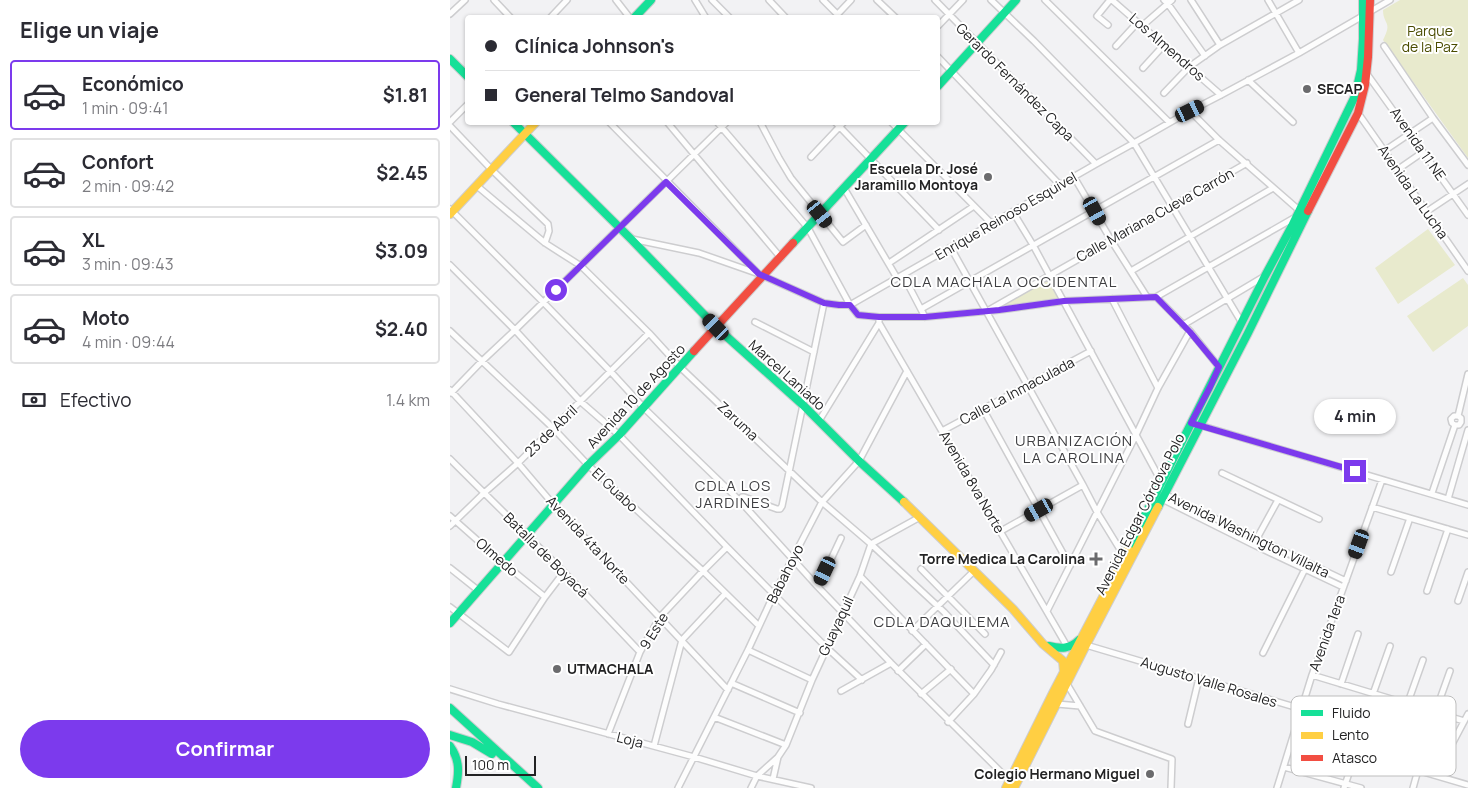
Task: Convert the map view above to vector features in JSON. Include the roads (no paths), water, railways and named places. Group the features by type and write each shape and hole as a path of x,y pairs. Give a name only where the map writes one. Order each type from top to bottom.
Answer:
{"main road":[{"path":"635,15 651,0"},
{"path":"940,84 1016,0"},
{"name":"Avenida Edgar Córdova Polo","path":"1011,786 1057,704 1199,425 1248,334 1285,255 1358,113 1367,74 1370,37 1367,13 1363,0"},
{"name":"Avenida Edgar Córdova Polo","path":"1011,786 1064,672 1298,214 1355,96 1361,70 1370,0"},
{"path":"450,59 465,74"},
{"name":"Marcel Laniado","path":"516,125 631,239 716,327 803,405 1013,609 1044,644 1063,661 1064,672"},
{"path":"451,212 533,125"},
{"name":"Avenida 10 de Agosto","path":"450,622 588,465 620,435 761,276 781,258 902,125"},
{"path":"1044,644 1057,648 1068,648 1082,637"},
{"path":"450,708 538,788"},
{"path":"450,735 474,741 484,746 530,788"},
{"path":"450,746 459,761 456,788"}],"street":[{"path":"450,14 465,0"},
{"path":"494,0 508,15"},
{"path":"553,15 567,0"},
{"path":"616,0 629,15"},
{"path":"695,0 704,15"},
{"path":"712,0 727,15"},
{"path":"769,0 783,15"},
{"path":"823,0 837,15"},
{"path":"839,15 851,0"},
{"path":"877,0 893,15"},
{"name":"Gerardo Fernández Capa","path":"935,0 1096,164"},
{"path":"940,24 963,0"},
{"path":"991,0 1134,143 1242,323"},
{"path":"1045,0 1169,122"},
{"path":"1108,25 1098,16 1111,0"},
{"name":"Los Almendros","path":"1111,0 1221,95"},
{"path":"1191,0 1220,45"},
{"path":"1268,0 1299,53"},
{"path":"1164,93 1204,56 1299,0"},
{"name":"Enrique Reinoso Esquivel","path":"850,305 1169,122 1299,53 1390,0"},
{"path":"1116,46 1168,1 1204,56"},
{"path":"1143,68 1164,45"},
{"path":"1384,46 1468,165"},
{"path":"940,59 1060,185"},
{"name":"Avenida 11 NE","path":"1367,74 1468,215"},
{"path":"1248,80 1293,122"},
{"path":"450,122 465,107"},
{"path":"720,125 808,228 850,305 858,315 879,320 986,311 1064,301 1156,297 1210,268 1298,214 1247,163 1219,140 1190,111"},
{"name":"Avenida La Lucha","path":"1358,113 1426,212 1466,263 1468,271"},
{"path":"1384,151 1433,118"},
{"path":"612,125 666,182 761,276"},
{"path":"669,125 781,258"},
{"path":"451,392 724,125"},
{"path":"762,125 791,178 843,242 866,225"},
{"path":"894,125 992,224"},
{"path":"450,126 548,224 549,231 544,243"},
{"path":"811,158 839,127 939,230"},
{"path":"921,310 1033,244 1219,140"},
{"path":"1397,170 1424,152"},
{"name":"Calle Mariana Cueva Carrón","path":"986,311 1247,163"},
{"path":"1074,177 1147,297"},
{"path":"1426,212 1468,184"},
{"name":"Zaruma","path":"477,186 544,243 581,266 649,333 680,367 822,502 871,544 938,607 994,665"},
{"path":"844,188 897,278"},
{"path":"1131,271 1273,188"},
{"path":"889,263 974,206"},
{"path":"451,212 543,302 644,408 740,501 842,613 1011,786"},
{"name":"Avenida Washington Villalta","path":"1013,212 1033,244 1161,482 1163,496"},
{"path":"631,239 699,253 761,276 824,303 850,305"},
{"path":"951,248 1028,384 1097,512 1124,556"},
{"path":"450,265 515,330 581,402 620,435 826,647 862,680"},
{"path":"903,275 925,317"},
{"path":"1183,325 1265,276"},
{"path":"1156,297 1190,332 1219,367"},
{"path":"1112,299 1158,388"},
{"path":"740,501 744,497 777,509 780,509 782,506 824,303"},
{"path":"819,421 879,320"},
{"name":"Avenida 8va Norte","path":"879,320 1068,648"},
{"path":"755,322 814,352"},
{"name":"El Guabo","path":"450,331 481,362 554,428 588,465 703,571 759,626"},
{"path":"1047,611 1158,388 1190,332"},
{"name":"23 de Abril","path":"450,526 581,402 649,333"},
{"name":"Calle La Inmaculada","path":"942,431 1091,351"},
{"name":"Babahoyo","path":"678,788 822,502 859,461 907,371"},
{"path":"1432,493 1455,425 1459,425 1461,422 1461,418 1458,416 1468,374"},
{"name":"Avenida 4ta Norte","path":"451,392 518,463 553,504 728,690"},
{"path":"983,409 1070,566"},
{"path":"1191,423 1468,504"},
{"path":"1448,499 1468,430"},
{"name":"Batalla de Boyacá","path":"450,458 564,572 640,652"},
{"path":"1222,473 1319,519"},
{"name":"Avenida 1era","path":"1306,696 1382,480"},
{"path":"1000,531 1083,485"},
{"name":"Avenida Washington Villalta","path":"1163,496 1346,582"},
{"name":"Avenida Washington Villalta","path":"1163,496 1254,545 1343,588"},
{"path":"1254,545 1278,500"},
{"path":"1372,507 1468,535"},
{"name":"Olmedo","path":"450,516 545,597"},
{"path":"871,544 920,517"},
{"path":"1391,572 1410,518"},
{"path":"1428,591 1448,529"},
{"path":"818,587 841,538"},
{"name":"Guayaquil","path":"751,788 757,776 778,757 786,745 826,647 860,576 871,544"},
{"name":"9 Este","path":"608,734 640,652 660,617 728,547"},
{"path":"450,568 479,591"},
{"path":"921,569 984,634"},
{"path":"1263,653 1305,569"},
{"path":"912,631 974,571"},
{"path":"450,607 509,652 564,572"},
{"path":"1458,601 1468,572"},
{"path":"860,576 974,694"},
{"path":"654,746 682,640 725,594"},
{"path":"1341,684 1358,634"},
{"path":"898,671 926,644"},
{"name":"Augusto Valle Rosales","path":"1086,645 1291,707"},
{"path":"1373,694 1390,646"},
{"path":"748,650 812,680"},
{"path":"948,722 974,694 1001,652"},
{"path":"1410,696 1423,660"},
{"path":"841,691 890,663"},
{"path":"921,694 950,669"},
{"path":"1441,696 1450,670"},
{"path":"1312,675 1379,696"},
{"path":"1188,724 1199,678"},
{"path":"731,683 800,713"},
{"path":"1067,684 1095,731 1172,759 1171,788"},
{"name":"Loja","path":"450,689 757,776 811,788"},
{"path":"1057,704 1080,706"},
{"path":"1456,719 1464,721 1468,714"},
{"path":"714,717 786,745"},
{"name":"Augusto Valle Rosales","path":"1456,736 1464,721"},
{"name":"Avenida 1era","path":"1277,788 1291,744"},
{"name":"Guayaquil","path":"774,779 778,757"},
{"path":"1284,767 1291,769"},
{"path":"1313,776 1345,786 1361,788"},
{"path":"1412,788 1416,776"},
{"path":"1439,776 1468,784"}],"place":[{"name":"SECAP","path":"1307,89"},
{"name":"Escuela Dr. José Jaramillo Montoya","path":"988,177"},
{"name":"Torre Medica La Carolina","path":"1096,559"},
{"name":"UTMACHALA","path":"557,669"},
{"name":"Colegio Hermano Miguel","path":"1150,774"}],"district":[{"name":"CDLA MACHALA OCCIDENTAL","path":"1004,282"},
{"name":"URBANIZACIÓN LA CAROLINA","path":"1074,450"},
{"name":"CDLA LOS JARDINES","path":"733,494"},
{"name":"CDLA DAQUILEMA","path":"942,622"}],"park label":[{"name":"Parque de la Paz","path":"1430,40"}]}
